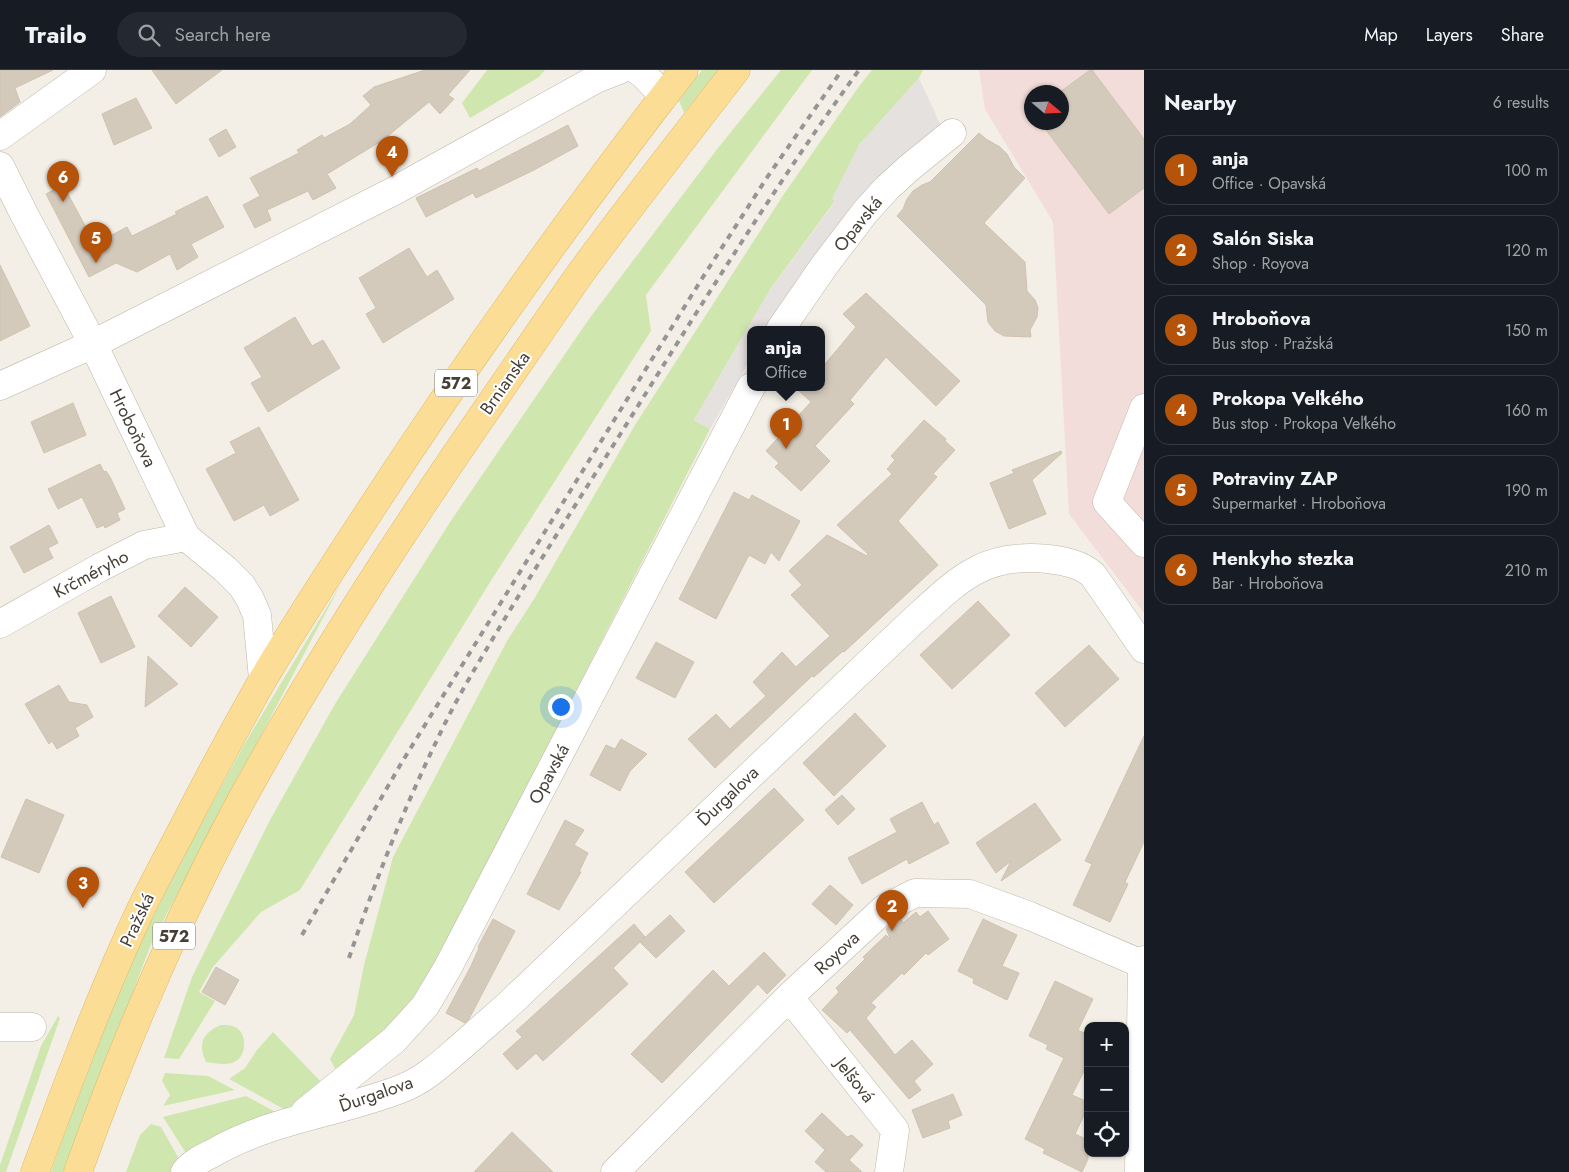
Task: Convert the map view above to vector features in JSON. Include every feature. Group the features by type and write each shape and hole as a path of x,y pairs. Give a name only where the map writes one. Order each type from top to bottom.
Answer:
{"main road":[{"name":"572","path":"263,679 413,445 541,260 684,70"},
{"name":"Brnianska","path":"78,1172 134,1026 163,958 236,810 293,710 368,586 577,279 736,70"},
{"path":"664,96 677,146"},
{"name":"Pražská","path":"35,1172 103,994 142,908 206,783 263,679"}],"street":[{"path":"0,136 92,70"},
{"path":"637,70 664,96"},
{"path":"0,386 93,344 394,191 604,73"},
{"name":"Opavská","path":"783,326 824,266 866,211 909,168 952,133"},
{"name":"Hroboňova","path":"0,166 93,344 186,537 225,569 242,586 250,599 257,615 263,679"},
{"name":"Opavská","path":"296,1119 394,1040 425,1006 452,960 749,391"},
{"path":"1144,408 1107,502 1144,543"},
{"name":"Krčméryho","path":"0,624 144,545 186,537"},
{"name":"Ďurgalova","path":"296,1119 404,1088 426,1075 444,1061 507,1006 942,594 979,568 1003,560 1025,558 1067,562 1084,568 1093,575 1144,649"},
{"name":"Royova","path":"615,1172 790,997 884,909 915,892 970,894 1143,962"},
{"path":"1139,1172 1143,962"},
{"name":"Jelšová","path":"790,997 895,1130 889,1172"},
{"path":"0,1027 32,1027"},
{"path":"185,1172 190,1166 231,1142 296,1119"}],"shaded area":[{"path":"979,70 1144,70 1144,613 1069,514 1053,222 985,109"},
{"path":"919,78 941,126 770,326 749,326 770,290 835,202 832,199 859,145"},
{"path":"747,329 747,365 710,429 694,420"}],"green space":[{"path":"487,70 545,70 539,77 470,118 462,103"},
{"path":"702,70 718,70 684,113 679,101"},
{"path":"781,70 812,70 646,295 651,331 487,587 300,890 261,912 213,967 199,992 215,1001 179,1059 164,1058 192,977 270,820 335,704 452,519 589,319 718,148"},
{"path":"872,70 923,70 919,78 859,145 835,201 771,288 749,326 747,326 747,329 694,420 710,429 445,947 405,1010 340,1078 330,1059 354,1015 364,965 393,857 507,641 534,599 635,425 784,194"},
{"path":"342,582 152,942 63,1172 51,1172 85,1075 139,946 178,866 245,743"},
{"path":"58,1016 60,1018 6,1172 0,1172 0,1165 41,1046"},
{"path":"221,1025 233,1026 241,1032 244,1046 241,1056 234,1062 227,1064 206,1062 202,1049 203,1039 210,1031"},
{"path":"273,1032 325,1086 291,1113 229,1079 245,1068 257,1050"},
{"path":"165,1073 208,1076 235,1090 163,1106 170,1095 162,1081"},
{"path":"246,1096 281,1115 189,1158 163,1117"},
{"path":"151,1124 161,1127 182,1164 176,1172 126,1172 140,1135"}],"building":[{"path":"0,70 53,70 15,88 20,102 0,117"},
{"path":"152,70 222,70 176,104"},
{"path":"425,70 470,70 448,95 454,99 440,114 429,102 383,140 327,174 336,188 313,200 308,191 267,210 271,220 255,228 243,205 260,196 250,178 299,153 297,150 322,135 324,138 350,124 371,105 363,96 374,87"},
{"path":"1092,70 1144,139 1144,188 1109,214 1046,130 1069,130 1069,85"},
{"path":"136,98 152,128 114,145 102,114"},
{"path":"568,125 578,146 476,198 473,193 426,217 416,198 477,168 479,171"},
{"path":"226,129 236,147 219,157 209,139"},
{"path":"979,133 1000,147 1007,154 1014,167 1025,178 984,223 1025,262 1027,291 1035,300 1038,308 1037,317 1030,330 1031,337 1004,336 995,331 988,322 986,305 897,216 913,191 930,182"},
{"path":"63,185 95,244 127,227 132,236 177,214 175,212 207,196 224,227 191,244 198,257 177,270 170,254 137,272 116,263 89,277 46,194"},
{"path":"409,248 427,277 437,270 454,299 383,343 366,314 376,308 359,278"},
{"path":"0,265 30,326 0,341"},
{"path":"866,293 960,381 936,406 886,357 850,400 854,404 815,446 830,461 801,491 775,467 779,463 766,451 811,402 799,391 825,391 825,364 856,327 843,314"},
{"path":"295,317 312,346 323,340 340,368 268,412 251,383 262,377 244,348"},
{"path":"73,403 86,435 44,453 31,422"},
{"path":"924,420 946,439 945,441 955,450 933,474 937,477 898,521 938,565 844,652 814,677 812,676 715,768 688,739 716,714 730,729 766,696 753,682 782,652 796,667 830,636 791,595 802,585 789,571 827,535 867,556 868,554 837,525 892,474 887,469 895,460 891,456"},
{"path":"259,427 299,500 270,516 264,505 234,521 206,469 236,453 230,442"},
{"path":"1061,451 1062,453 1032,480 1046,514 1009,529 990,483 1014,473 1012,470"},
{"path":"100,464 104,472 106,471 110,477 125,509 117,513 120,520 105,528 104,525 97,528 82,497 58,509 48,489"},
{"path":"734,492 749,500 752,495 800,521 779,561 771,552 765,564 749,555 716,619 679,599"},
{"path":"49,525 58,543 48,548 53,558 24,573 10,547"},
{"path":"185,587 218,617 191,647 158,616"},
{"path":"111,596 135,647 101,663 78,613"},
{"path":"978,601 1010,635 952,689 920,655"},
{"path":"656,642 694,662 675,698 636,678"},
{"path":"1089,645 1119,679 1065,727 1035,693"},
{"path":"148,656 178,684 145,707"},
{"path":"59,685 69,702 87,705 93,717 75,728 79,736 57,749 52,741 49,744 25,704"},
{"path":"855,713 886,746 834,796 803,763"},
{"path":"1144,736 1144,842 1125,882 1128,884 1110,922 1073,905 1092,864 1085,861"},
{"path":"621,739 647,754 630,771 620,791 590,775 606,745 615,749"},
{"path":"774,788 804,820 714,903 685,872"},
{"path":"842,795 855,809 838,825 825,810"},
{"path":"26,799 64,815 39,873 1,857"},
{"path":"922,802 934,825 938,822 949,843 909,864 907,859 862,884 848,858 897,832 890,819"},
{"path":"1035,803 1061,840 1001,881 1011,861 996,873 976,843"},
{"path":"565,820 584,830 574,845 588,853 579,872 581,872 559,910 527,894"},
{"path":"830,885 853,905 836,925 812,904"},
{"path":"928,911 949,939 928,955 926,953 904,975 902,973 871,1003 876,1007 866,1018 895,1055 912,1040 933,1064 914,1081 921,1090 909,1099 850,1030 847,1033 822,1010 839,992 836,988 865,959 863,957 886,935 891,940 886,929 893,922 900,918 903,923 916,912 920,917"},
{"path":"670,915 685,931 656,958 640,942"},
{"path":"493,919 515,931 469,1019 465,1023 446,1013"},
{"path":"983,919 1017,935 1002,966 1019,973 1007,1000 973,983 974,979 958,971"},
{"path":"634,924 645,937 613,968 628,984 543,1061 536,1053 517,1070 503,1054 522,1037 516,1031"},
{"path":"764,952 786,975 767,994 758,984 662,1083 631,1054 713,970 729,986"},
{"path":"216,967 239,980 225,1005 202,992"},
{"path":"1055,981 1093,999 1078,1030 1084,1033 1084,1071 1072,1095 1084,1100 1084,1115 1075,1134 1084,1138 1084,1157 1088,1157 1082,1172 1043,1153 1045,1149 1025,1139 1064,1058 1046,1049 1048,1045 1029,1036"},
{"path":"953,1094 962,1115 948,1121 950,1128 923,1138 912,1110"},
{"path":"822,1113 847,1137 852,1135 863,1145 849,1160 862,1172 826,1172 815,1162 825,1150 805,1131"},
{"path":"512,1132 553,1172 474,1172"}],"railway":[{"path":"302,935 402,762 703,277 768,176 842,70"},
{"path":"349,958 401,819 425,765 467,683 544,555 708,295 797,159 859,70"}],"place":[{"name":"Prokopa Veľkého","path":"392,177"},
{"name":"Henkyho stezka","path":"63,202"},
{"name":"Potraviny ZAP","path":"96,263"},
{"name":"anja","path":"786,449"},
{"name":"Hroboňova","path":"83,908"},
{"name":"Salón Siska","path":"892,931"}]}
